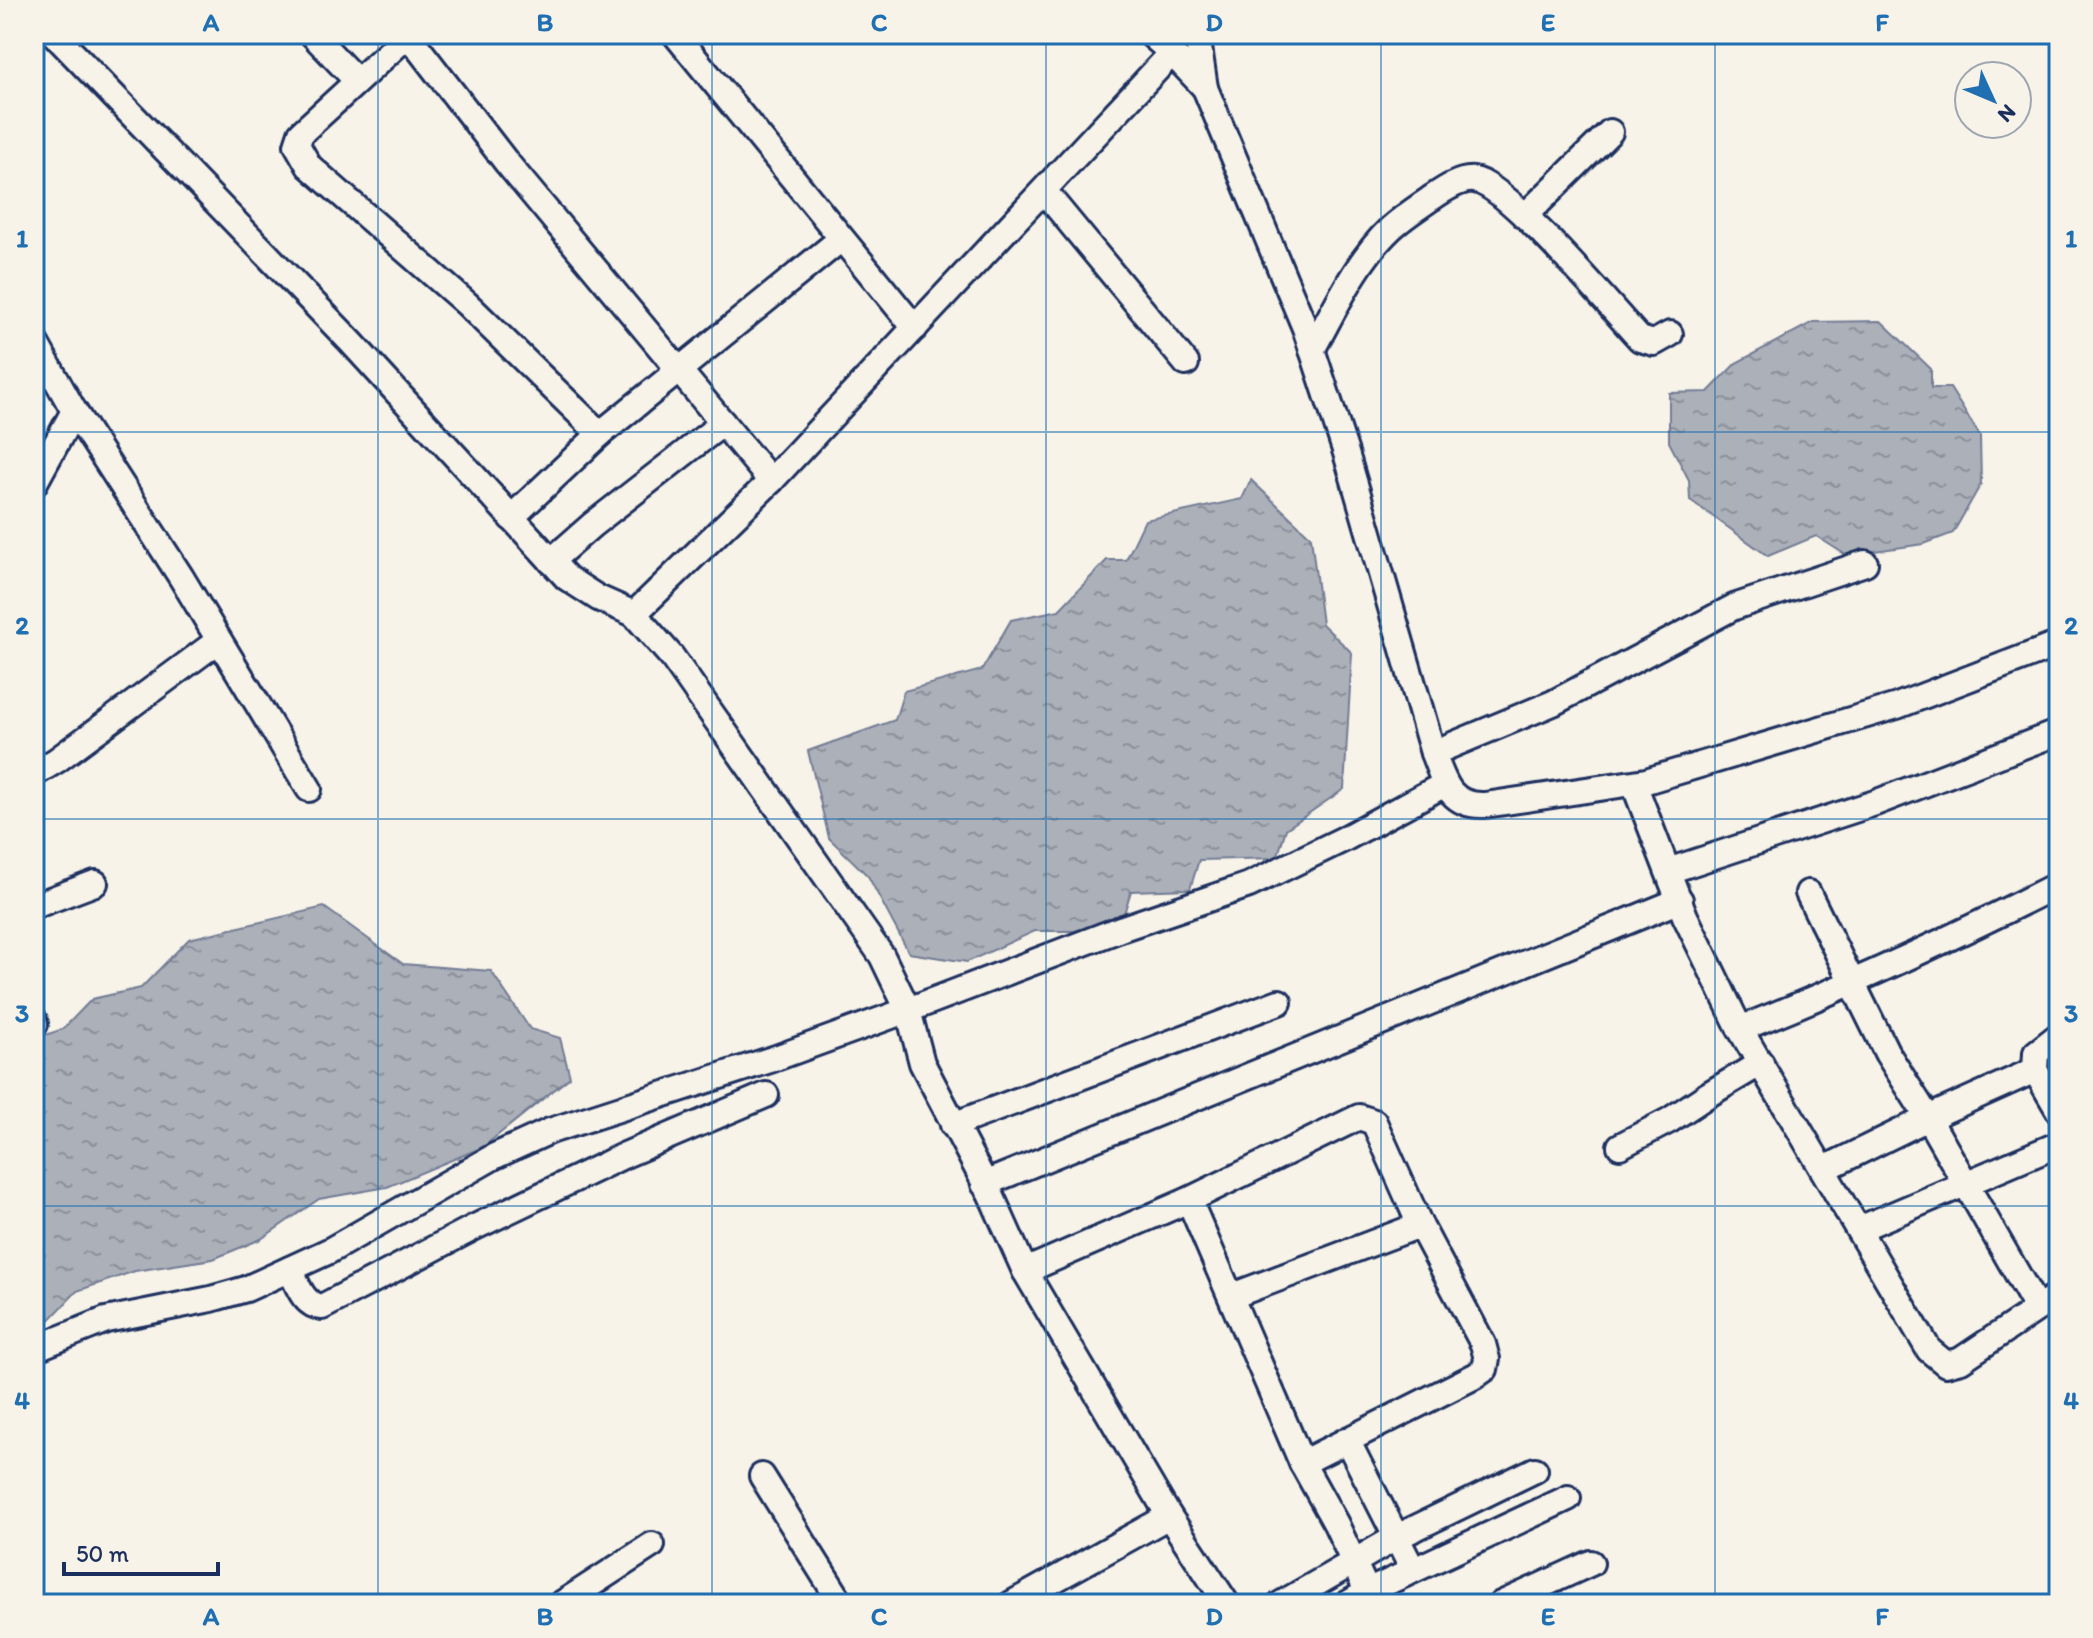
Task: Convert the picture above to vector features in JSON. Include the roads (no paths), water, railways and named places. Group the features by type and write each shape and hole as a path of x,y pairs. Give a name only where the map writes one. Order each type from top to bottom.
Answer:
{"street":[{"path":"312,34 357,81"},
{"path":"600,434 467,304 309,166 300,154 297,145 301,133 408,34 507,163 771,481"},
{"path":"675,34 915,328"},
{"path":"1150,34 1205,88"},
{"path":"1197,34 1205,88 1312,350 1346,453 1433,753 1445,784 1455,797 1469,806 1634,784 1897,706 2059,644"},
{"path":"60,36 351,342 567,578 598,598 634,614 672,657 882,956 908,1010 922,1063 1025,1271 1169,1516 1227,1604"},
{"path":"634,614 771,481 1172,53"},
{"path":"1525,216 1610,132"},
{"path":"1312,350 1373,248 1405,216 1464,180 1475,180 1500,193 1640,339 1654,343 1670,334"},
{"path":"1044,191 1186,363"},
{"path":"511,518 600,434 841,239"},
{"path":"34,340 74,411 181,577 309,789"},
{"path":"34,484 74,411"},
{"path":"551,561 592,525 723,423"},
{"path":"1433,753 1553,703 1734,607 1865,563"},
{"path":"34,774 218,641"},
{"path":"1668,871 1875,803 2059,732"},
{"path":"34,1349 106,1320 246,1289 329,1251 495,1156 550,1131 760,1063 1123,928 1249,885 1344,839 1445,784"},
{"path":"1634,784 1686,916 1740,1029 1929,1350 1946,1364 1961,1360 2059,1294"},
{"path":"34,906 95,883"},
{"path":"1740,1029 1942,944 2059,884"},
{"path":"1808,893 1887,1053 2037,1308"},
{"path":"992,1199 1686,916"},
{"path":"953,1125 1279,1002"},
{"path":"2059,1035 2036,1053 2035,1070 2059,1111"},
{"path":"1620,1146 1670,1120 1761,1063"},
{"path":"1824,1169 2035,1070"},
{"path":"290,1269 306,1300 315,1307 322,1307 475,1227 625,1155 766,1095"},
{"path":"1025,1271 1189,1200 1359,1117 1374,1122 1420,1225 1483,1344 1487,1359 1485,1369 1302,1463"},
{"path":"1859,1229 2059,1144"},
{"path":"1189,1200 1302,1463 1353,1561 1362,1600 1413,1570 1568,1498"},
{"path":"1232,1296 1420,1225"},
{"path":"1347,1440 1413,1570"},
{"path":"1281,1604 1397,1537 1535,1470"},
{"path":"762,1476 842,1604"},
{"path":"1011,1604 1169,1516"},
{"path":"561,1604 652,1545"},
{"path":"1501,1604 1591,1563"}],"water":[{"path":"1881,321 1931,369 1931,388 1950,388 1980,436 1981,484 1953,533 1924,544 1846,555 1816,536 1768,556 1690,500 1689,480 1669,442 1669,393 1708,392 1736,363 1813,322"},
{"path":"1251,480 1311,537 1322,624 1352,653 1344,789 1286,829 1277,858 1199,860 1190,889 1131,891 1122,920 1074,931 1035,931 967,962 909,953 868,876 829,838 808,751 895,720 904,691 982,670 1011,620 1059,610 1107,560 1126,560 1145,520 1242,499"},
{"path":"324,907 403,964 491,971 530,1029 560,1038 570,1077 483,1147 387,1187 319,1199 261,1239 213,1259 135,1271 77,1291 39,1331 34,1331 34,1039 63,1029 92,999 141,988 189,939"}]}
